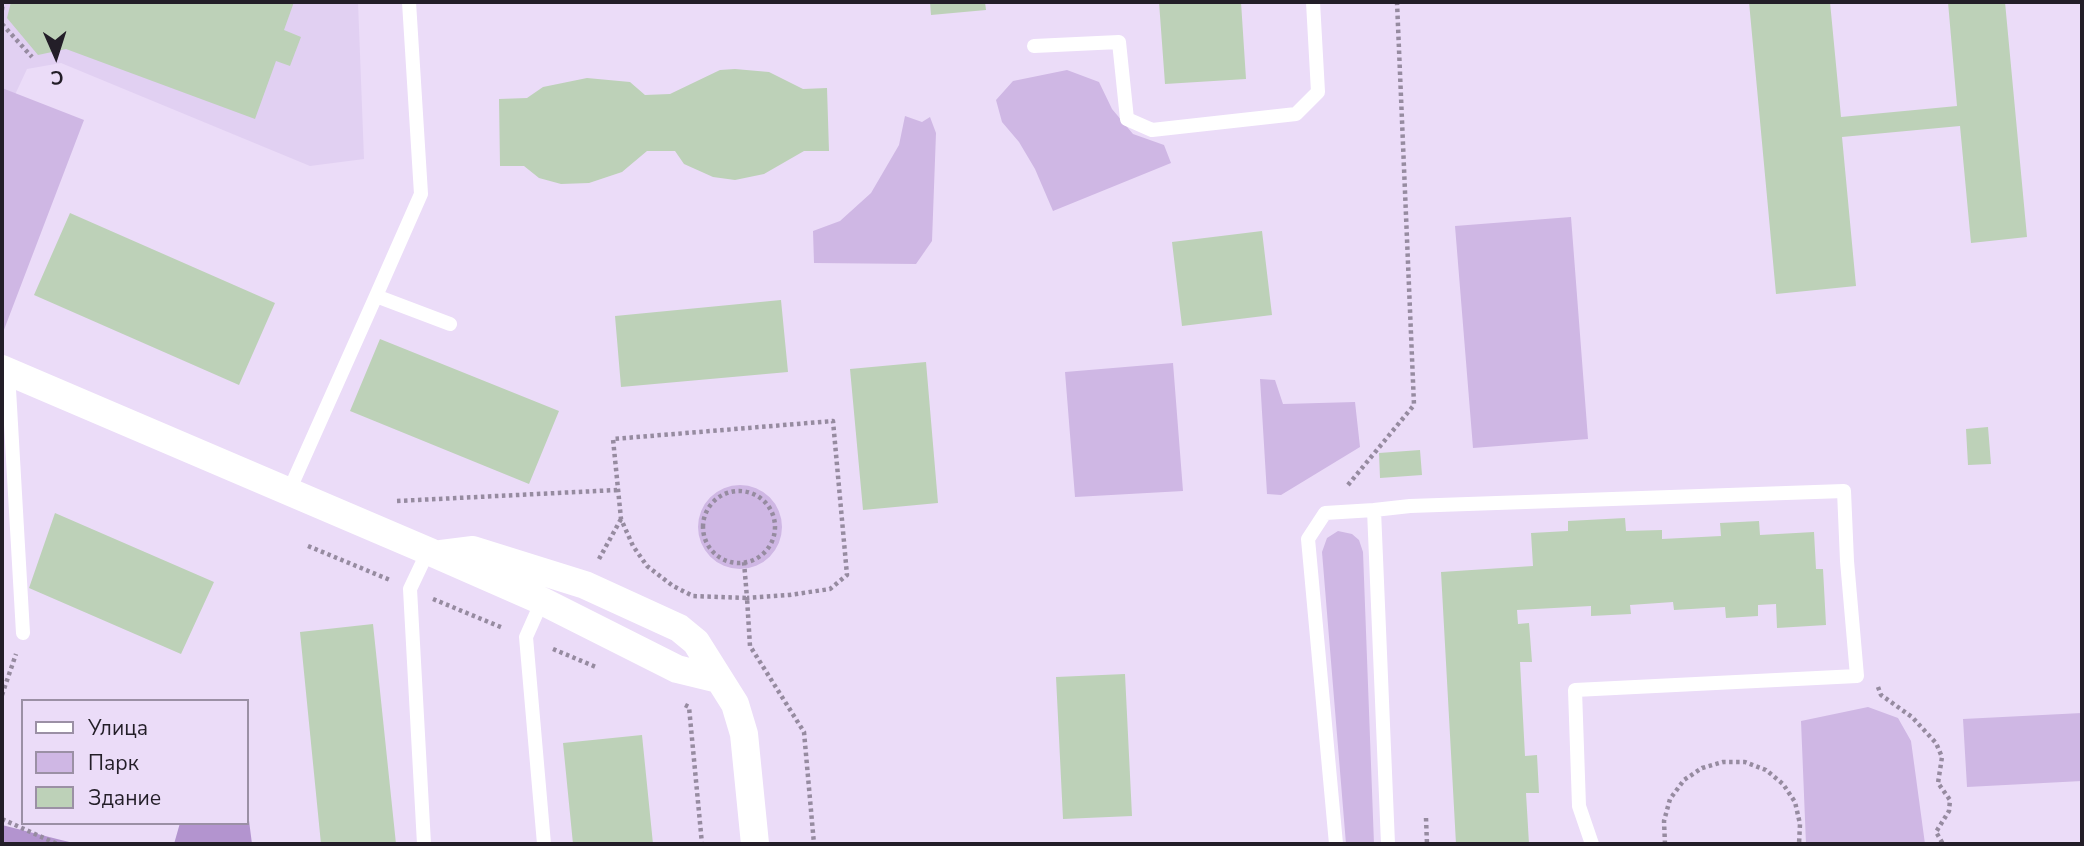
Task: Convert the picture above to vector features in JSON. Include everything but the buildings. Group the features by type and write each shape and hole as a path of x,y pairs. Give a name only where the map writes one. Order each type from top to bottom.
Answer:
{"street":[{"path":"5,371 432,553 473,550 484,565 542,601 677,669 718,678"},
{"path":"484,565 585,585 679,628 696,642 735,704 744,734 755,844"},
{"path":"655,658 676,655 681,648 679,628"}],"lane":[{"path":"289,491 421,194 409,2"},
{"path":"1034,47 1119,42 1127,119 1152,130 1296,114 1318,92 1313,2"},
{"path":"376,296 450,324"},
{"path":"5,371 23,633"},
{"path":"1336,844 1307,539 1325,513 1410,506 1844,491 1857,677 1575,690 1579,806 1592,844"},
{"path":"1374,510 1388,844"},
{"path":"424,844 410,589 432,553"},
{"path":"542,601 526,637 544,844"}],"path":[{"path":"2,10 3,2"},
{"path":"1325,513 1414,405 1397,2"},
{"path":"2,24 32,57"},
{"path":"833,421 847,575 830,589 747,598 693,596 673,586 647,566 633,546 621,519 613,439 833,421"},
{"path":"735,491 759,497 768,505 774,516 773,541 756,559 744,562 732,562 720,557 705,537 706,513 713,502 735,491"},
{"path":"308,546 606,671"},
{"path":"744,562 750,646 804,732 814,844"},
{"path":"2,695 23,633"},
{"path":"1877,685 1881,695 1912,716 1927,731 1942,757 1938,783 1950,800 1949,811 1936,832 1943,844"},
{"path":"677,702 689,707 702,844"},
{"path":"1665,844 1664,821 1670,799 1684,780 1702,768 1723,762 1745,762 1756,766 1766,770 1783,784 1795,802 1800,824 1799,844"},
{"path":"1426,818 1427,844"},
{"path":"2,819 57,844"}],"shaded area":[{"path":"2,2 358,2 364,159 310,166 61,63 27,69 13,99 2,95"},
{"path":"248,813 252,844 174,844 179,825 248,825"},
{"path":"2,825 61,840 78,844 2,844"}],"green space":[{"path":"1067,70 1099,82 1112,109 1133,134 1164,145 1171,163 1053,211 1035,169 1019,142 1002,122 996,100 1013,81"},
{"path":"2,88 84,120 2,335"},
{"path":"905,116 922,122 930,117 936,133 932,241 916,264 814,263 813,231 840,221 871,193 899,145"},
{"path":"1571,217 1588,439 1473,448 1455,226"},
{"path":"1173,363 1183,491 1075,497 1065,372"},
{"path":"1260,379 1275,380 1283,404 1355,402 1360,447 1281,495 1267,494"},
{"path":"740,485 763,492 775,504 782,527 775,550 763,562 740,569 717,562 705,550 698,527 705,504 717,492"},
{"path":"1338,531 1352,534 1359,540 1363,552 1374,844 1346,844 1322,552 1327,538"},
{"path":"1868,707 1898,718 1911,741 1925,844 1806,844 1801,721"},
{"path":"2082,713 2082,781 1967,787 1963,719"}]}
